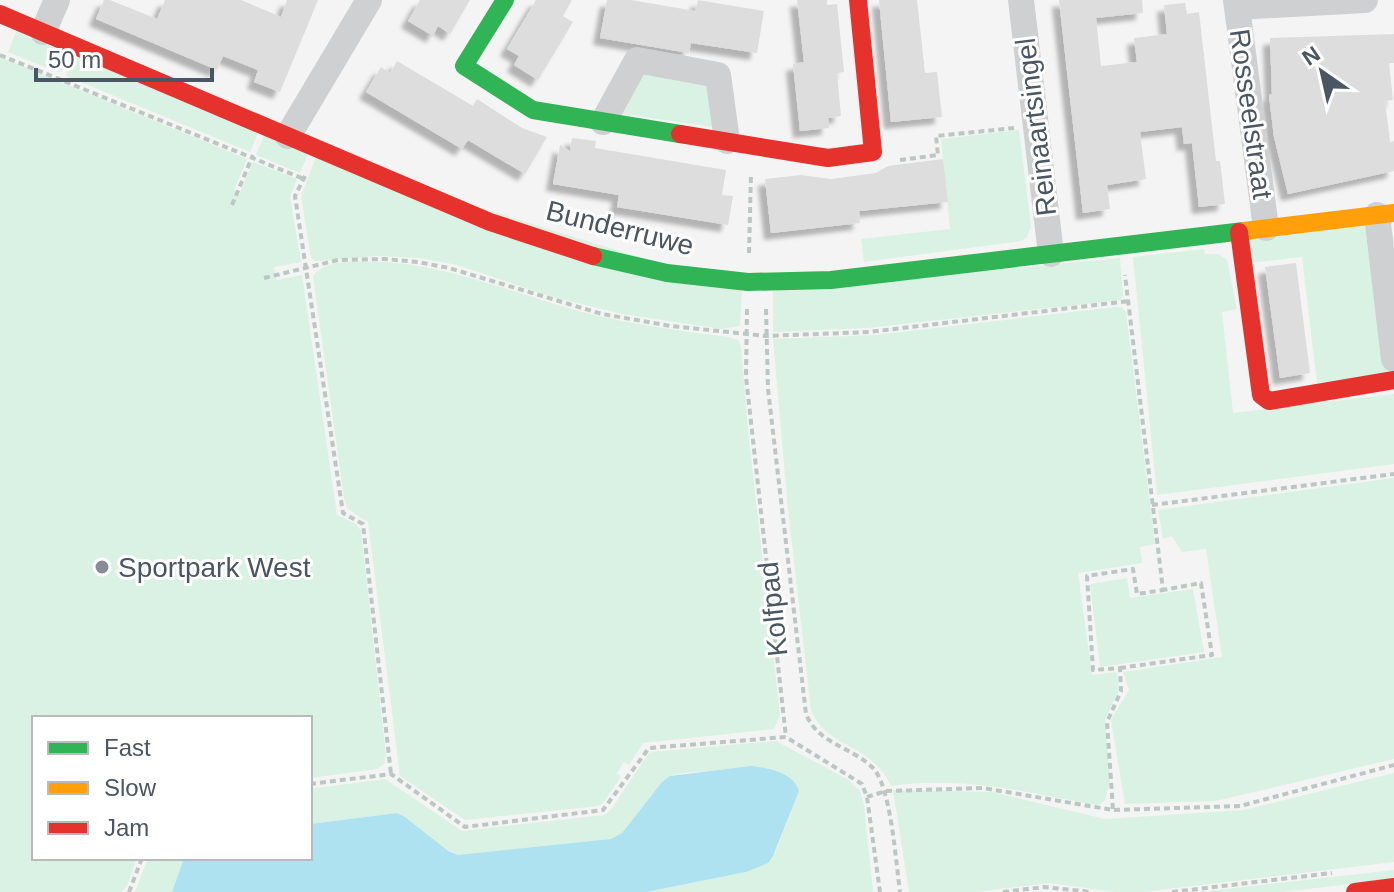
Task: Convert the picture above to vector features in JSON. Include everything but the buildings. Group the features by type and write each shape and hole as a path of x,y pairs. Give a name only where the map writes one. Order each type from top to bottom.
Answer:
{"street":[{"path":"43,32 57,0"},
{"path":"277,131 369,0"},
{"path":"505,0 464,66 533,110 828,158 873,152 858,0"},
{"name":"Reinaartsingel","path":"1021,0 1051,254"},
{"path":"1236,4 1365,0"},
{"name":"Rosseelstraat","path":"1236,4 1266,228"},
{"name":"Bunderruwe","path":"0,14 490,222 582,253 667,273 757,282 831,280 1386,214"},
{"path":"603,122 637,60 718,75 739,144"},
{"path":"1386,214 1394,359"},
{"path":"1239,232 1261,395 1269,401 1394,380"},
{"path":"1355,892 1394,887"}],"path":[{"path":"0,55 304,179"},
{"path":"873,152 886,161 938,155 936,136 1036,126"},
{"path":"232,205 252,157 277,131"},
{"path":"739,144 757,282 746,335 746,377 786,737"},
{"path":"316,147 295,196 343,513 363,524 391,774"},
{"path":"264,278 338,260 418,262 449,268 602,314 671,326 766,336 869,332 1129,301 1163,590"},
{"name":"Kolfpad","path":"757,282 766,336 768,389 806,714 815,731 873,767 886,791 900,892"},
{"path":"1152,505 1394,474"},
{"path":"1133,569 1137,594 1163,590 1201,583 1212,655 1093,670 1087,576 1133,569"},
{"path":"1113,810 1107,722 1121,691 1120,668"},
{"path":"312,784 391,774 465,827 603,810 649,748 786,737 858,780 867,797 880,892"},
{"path":"867,797 886,791 983,788 1113,810 1240,806 1394,765"},
{"path":"129,892 141,860"},
{"path":"1172,892 1334,873"},
{"path":"1003,892 1044,887 1092,892"}],"green space":[{"path":"16,32 67,53 60,73 8,52"},
{"path":"74,56 258,133 250,152 66,76"},
{"name":"Sportpark West","path":"0,57 247,159 234,190 239,195 253,162 297,179 290,197 301,262 274,267 277,280 302,275 337,515 356,524 361,531 386,756 384,764 377,769 312,778 312,716 32,716 32,860 136,860 127,886 121,892 0,892"},
{"path":"642,71 702,81 708,88 713,127 617,113"},
{"path":"1019,130 1031,227 1027,237 1021,241 864,262 861,239 950,229 941,139"},
{"path":"264,136 308,154 300,173 256,155"},
{"path":"316,157 742,289 740,326 722,329 622,314 549,296 457,265 420,258 377,256 315,261 311,258 301,196"},
{"path":"1370,225 1388,375 1317,383 1302,257 1250,263 1248,240"},
{"path":"1204,249 1205,254 1219,254 1227,260 1237,309 1222,312 1233,413 1394,394 1394,464 1157,495 1133,257"},
{"path":"1120,258 1123,296 1120,300 867,328 773,332 773,291"},
{"path":"385,262 460,275 600,316 738,340 780,715 774,729 643,743 629,765 624,762 617,773 621,777 598,806 465,820 400,776 368,522 348,509 344,498 313,276 336,263"},
{"path":"1121,307 1126,312 1155,544 1140,547 1142,563 1078,573 1092,675 1117,672 1119,690 1105,719 1110,780 1105,800 1099,805 1090,804 966,784 891,786 871,760 827,732 811,710 773,339 875,335"},
{"path":"1394,478 1394,759 1216,801 1125,804 1111,720 1129,690 1123,672 1222,657 1206,549 1182,552 1172,536 1163,539 1158,510"},
{"path":"1127,578 1130,598 1193,589 1204,652 1100,667 1090,584"},
{"path":"776,741 847,779 860,791 864,805 873,892 646,892 746,872 775,853 799,791 781,774 758,768 670,776 622,833 611,839 463,856 437,844 397,813 312,824 312,789 385,779 462,831 604,815 652,752"},
{"path":"1394,773 1394,862 1143,892 1115,892 1050,883 975,892 909,892 893,790 992,792 1105,819 1244,810"},
{"path":"147,860 183,860 172,892 135,892"},
{"path":"1394,870 1394,879 1281,892 1200,892"}],"water":[{"path":"751,766 772,770 791,779 799,791 768,863 746,872 646,892 172,892 183,860 312,860 312,824 397,813 458,855 611,839 622,833 670,776"}],"traffic: fast":[{"path":"505,0 464,66 533,110 680,134"},
{"path":"593,256 667,273 748,282 831,280 1244,231"}],"traffic: slow":[{"path":"1244,231 1394,213"}],"traffic: jam":[{"path":"680,134 828,158 873,152 858,0"},
{"path":"0,14 490,222 593,256"},
{"path":"1239,232 1261,395 1269,401 1394,380"},
{"path":"1355,892 1394,887"}],"place":[{"name":"Sportpark West","path":"102,567"}]}
